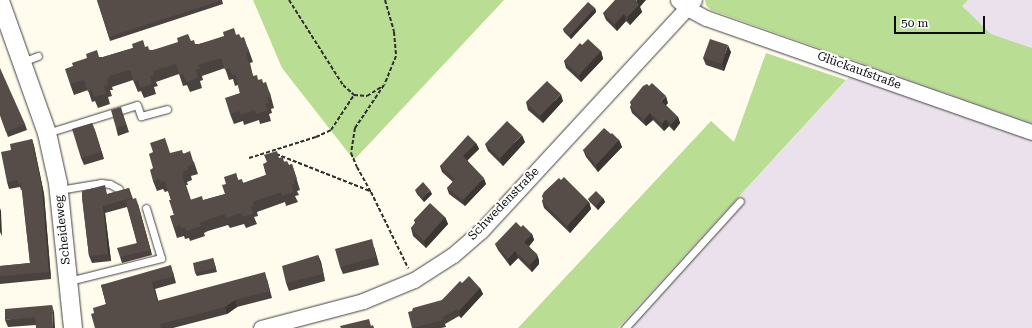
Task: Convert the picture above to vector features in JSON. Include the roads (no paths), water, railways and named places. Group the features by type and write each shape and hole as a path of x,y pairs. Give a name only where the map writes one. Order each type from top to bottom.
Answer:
{"street":[{"name":"Scheideweg","path":"0,1 47,133 59,190 73,328"},
{"name":"Glückaufstraße","path":"686,2 706,18 1032,132"},
{"name":"Schwedenstraße","path":"261,328 363,301 414,280 442,263 481,231 686,2"}],"lane":[{"path":"22,62 38,56"},
{"path":"47,133 137,105 141,116 167,109"},
{"path":"59,190 101,183 110,184 119,189"},
{"path":"625,328 740,201"},
{"path":"69,281 161,258 146,208"}]}
